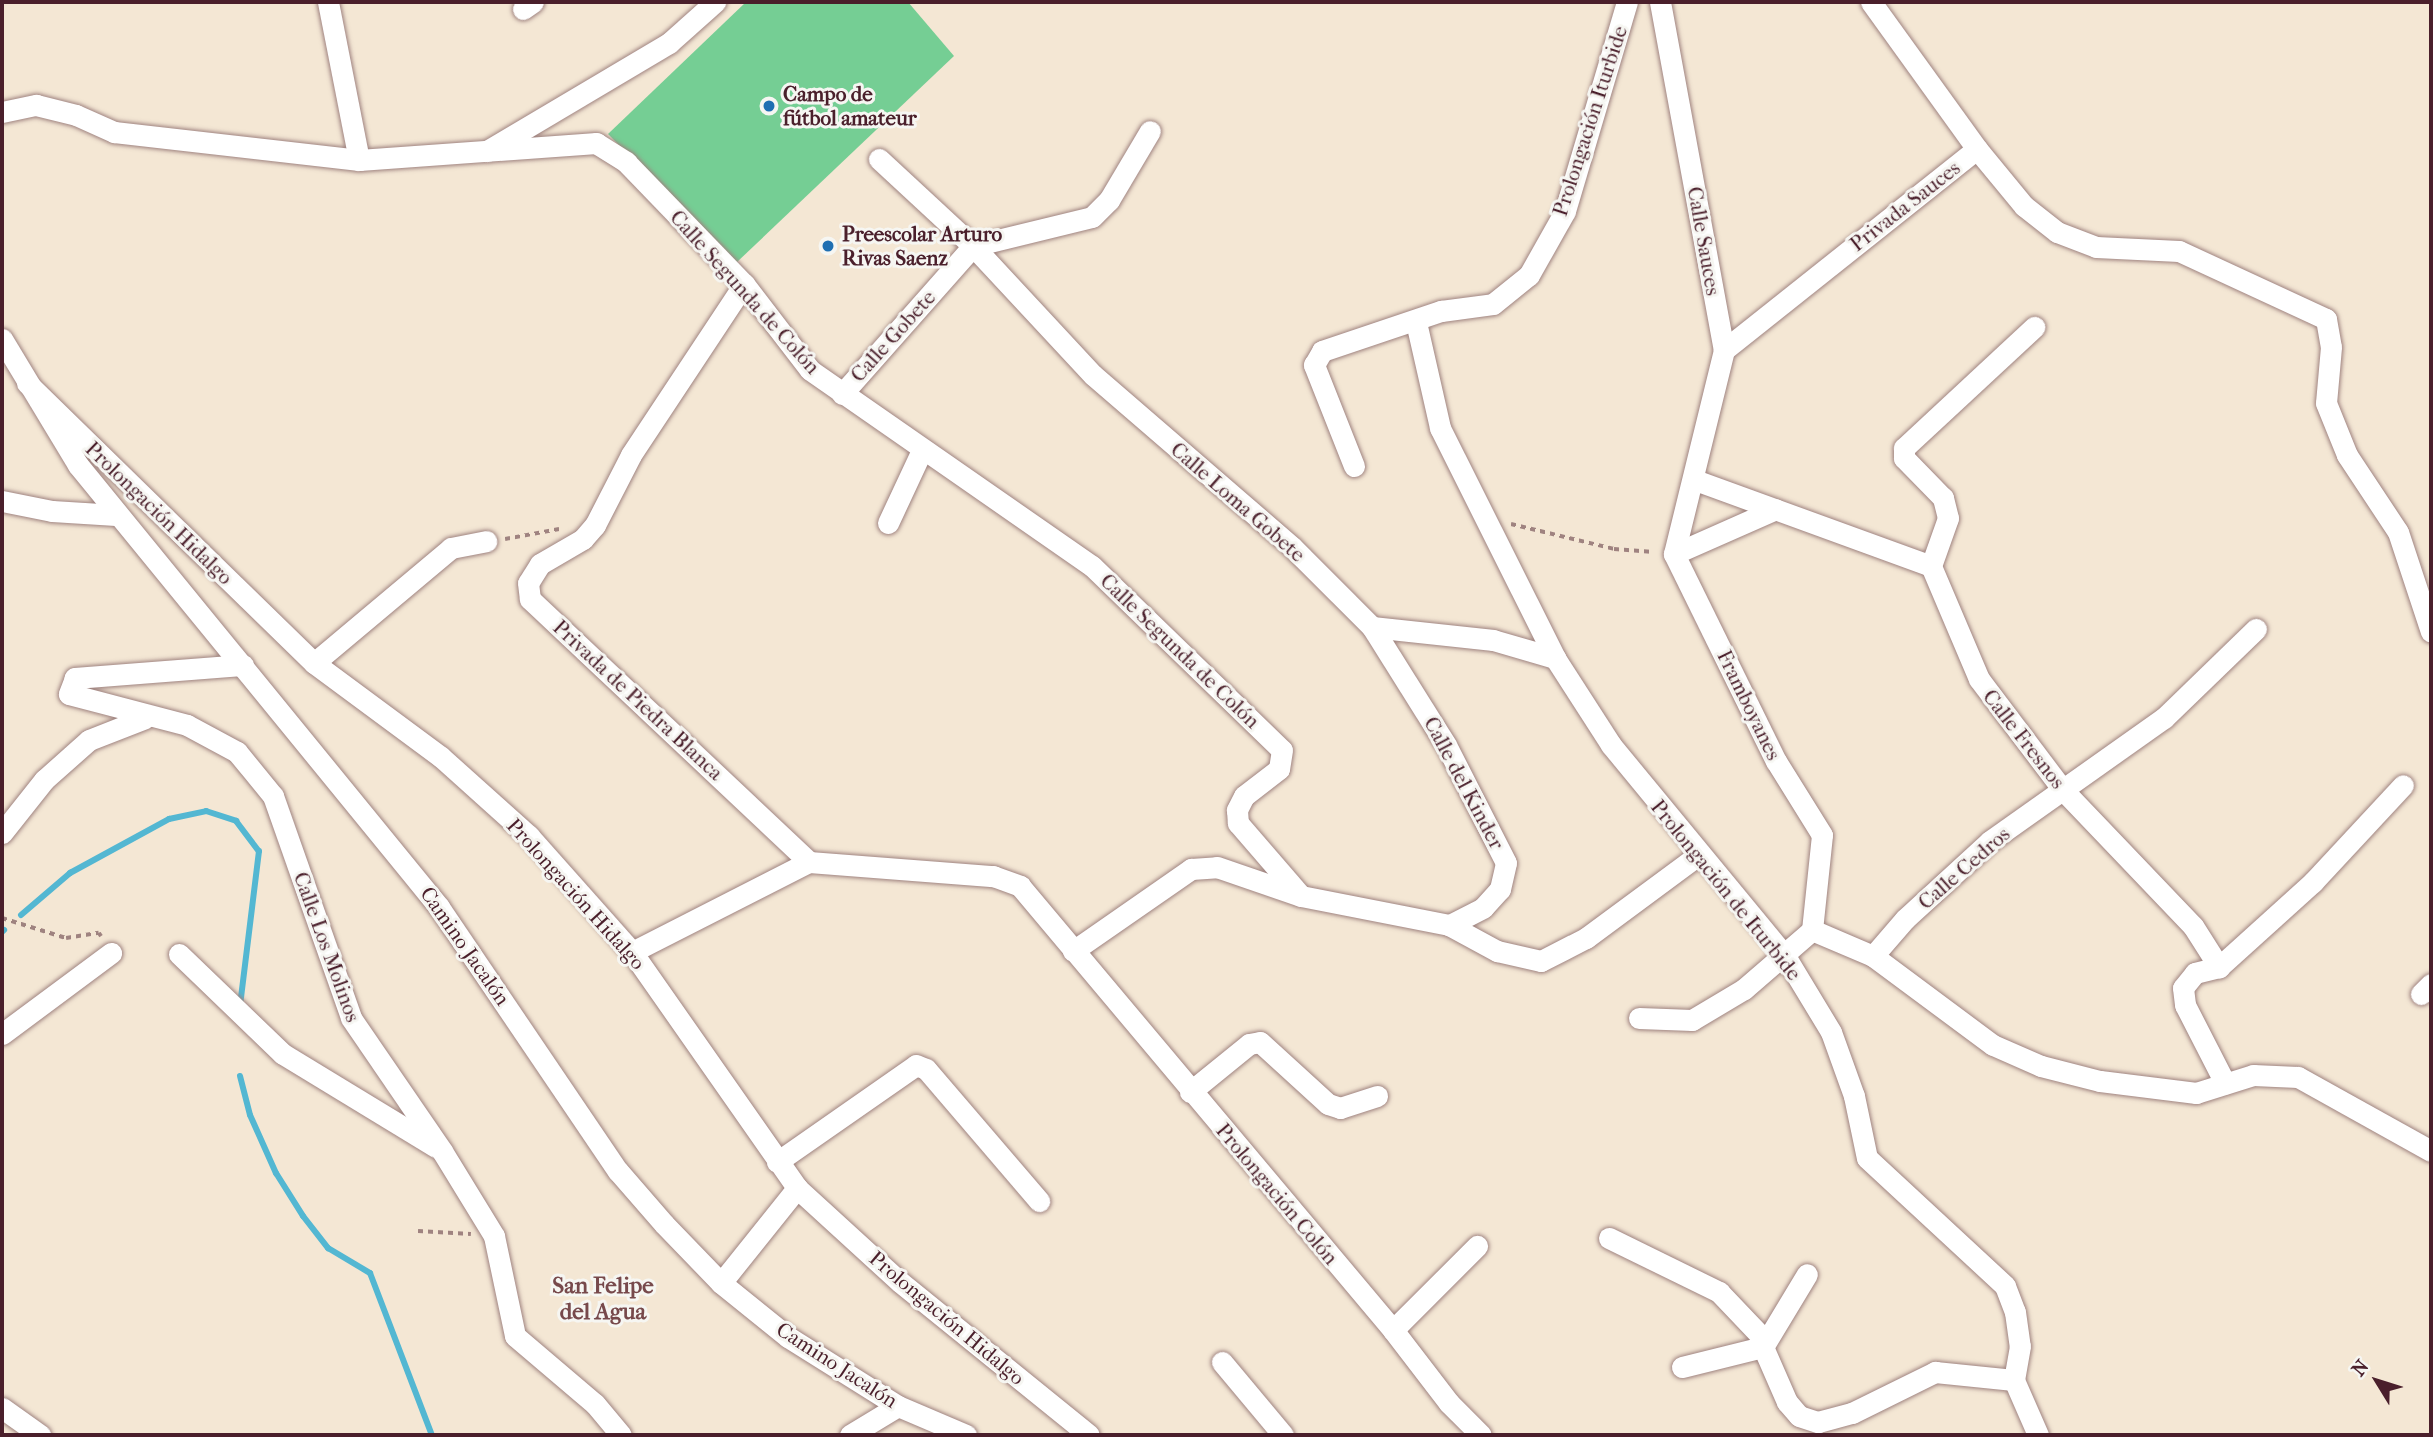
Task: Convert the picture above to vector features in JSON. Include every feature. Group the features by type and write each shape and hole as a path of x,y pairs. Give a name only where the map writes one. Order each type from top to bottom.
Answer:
{"street":[{"path":"328,2 359,160"},
{"path":"485,153 669,43 715,2"},
{"name":"Prolongación Iturbide","path":"1354,466 1314,365 1322,351 1416,322 1441,311 1493,304 1529,275 1565,211 1627,2"},
{"name":"Calle Sauces","path":"1660,2 1724,350 1695,480"},
{"name":"Privada Sauces","path":"1724,350 1977,149 1871,2"},
{"name":"Calle Segunda de Colón","path":"2,111 36,105 76,115 114,132 359,160 596,143 626,162 744,284 796,356 842,394 1092,566 1282,750 1279,769 1244,796 1237,810 1238,823 1301,896"},
{"path":"973,246 1092,217 1109,200 1150,131"},
{"path":"1977,149 2024,206 2057,232 2096,247 2179,251 2326,320 2331,347 2326,403 2347,455 2398,532 2431,632"},
{"name":"Calle Loma Gobete","path":"878,159 973,246 1093,375 1292,547 1372,627"},
{"name":"Calle Gobete","path":"842,394 973,246"},
{"path":"583,539 595,525 631,456 744,284"},
{"name":"Prolongación de Iturbide","path":"1416,322 1440,428 1555,658 1611,745 1698,855 1785,956 1831,1032 1854,1096 1867,1158 1890,1185 1924,1208 2005,1286 2015,1311 2020,1346 2014,1380"},
{"path":"1674,554 1695,480 1931,566 1948,518 1946,508 1943,498 1904,458 1904,448 2034,327"},
{"path":"2,340 27,383"},
{"name":"Camino Jacalón","path":"27,383 78,465 116,514 243,665 439,907 618,1171 721,1283 788,1337 898,1406 965,1435"},
{"name":"Prolongación Hidalgo","path":"27,383 314,663 441,757 529,836 632,952 797,1188 900,1282 1089,1435"},
{"path":"888,523 922,450"},
{"path":"2,501 52,511 116,514"},
{"path":"1674,554 1776,509"},
{"name":"Privada de Piedra Blanca","path":"583,539 540,564 528,583 530,598 808,862"},
{"path":"314,663 451,548 486,541"},
{"name":"Framboyanes","path":"1674,554 1776,761 1822,835 1812,930"},
{"name":"Calle Fresnos","path":"1931,566 1979,679 2063,790 2193,926 2219,967"},
{"path":"1372,627 1493,640 1555,658"},
{"name":"Calle del Kinder","path":"1372,627 1452,756 1506,863 1500,889 1483,908 1449,925"},
{"name":"Calle Cedros","path":"1873,956 1905,919 1990,841 2164,718 2256,629"},
{"name":"Calle Los Molinos","path":"243,665 75,678 69,685 69,694 145,718 187,725 237,752 273,796 351,1018 442,1151 494,1236 515,1336 595,1404 621,1435"},
{"path":"2,833 44,780 89,740 145,718"},
{"path":"2225,1083 2185,1005 2183,988 2195,973 2219,967 2293,901 2403,785"},
{"path":"1073,951 1191,869 1217,867 1301,896 1449,925 1497,951 1541,961 1586,938 1698,855"},
{"path":"632,952 808,862"},
{"name":"Prolongación Colón","path":"808,862 993,876 1020,886 1190,1092 1393,1330 1449,1403 1481,1435"},
{"path":"1639,1018 1692,1020 1744,989 1812,930 1873,956 1993,1045 2041,1066 2101,1081 2196,1093 2253,1075 2298,1077 2431,1152"},
{"path":"2,1034 110,953"},
{"path":"179,954 283,1054 442,1151"},
{"path":"1190,1092 1249,1044 1260,1042 1328,1104 1340,1108 1377,1096"},
{"path":"778,1162 916,1065 926,1069 1039,1201"},
{"path":"721,1283 797,1188"},
{"path":"1609,1238 1719,1292 1760,1335 1787,1402 1798,1416 1818,1422 1852,1413 1935,1373 2014,1380 2038,1435"},
{"path":"1393,1330 1477,1246"},
{"path":"1682,1367 1763,1347 1807,1274"},
{"path":"1222,1363 1283,1435"},
{"path":"850,1435 898,1406"},
{"path":"2,1408 40,1435"}],"path":[{"path":"1507,523 1614,549 1674,554"},
{"path":"486,541 552,528 583,539"},
{"path":"2,918 66,938 99,933 110,953"},
{"path":"418,1231 494,1236"}],"green space":[{"name":"Campo de fútbol amateur","path":"746,2 908,2 954,56 736,263 608,134"}],"waterway":[{"path":"21,915 70,873 169,819 206,811 236,821 259,851 240,1006"},
{"path":"240,1076 250,1115 276,1173 303,1216 328,1248 370,1273 432,1435"}],"place":[{"name":"Campo de fútbol amateur","path":"769,106"},
{"name":"Preescolar Arturo Rivas Saenz","path":"828,246"}],"district":[{"name":"San Felipe del Agua","path":"603,1299"}]}
